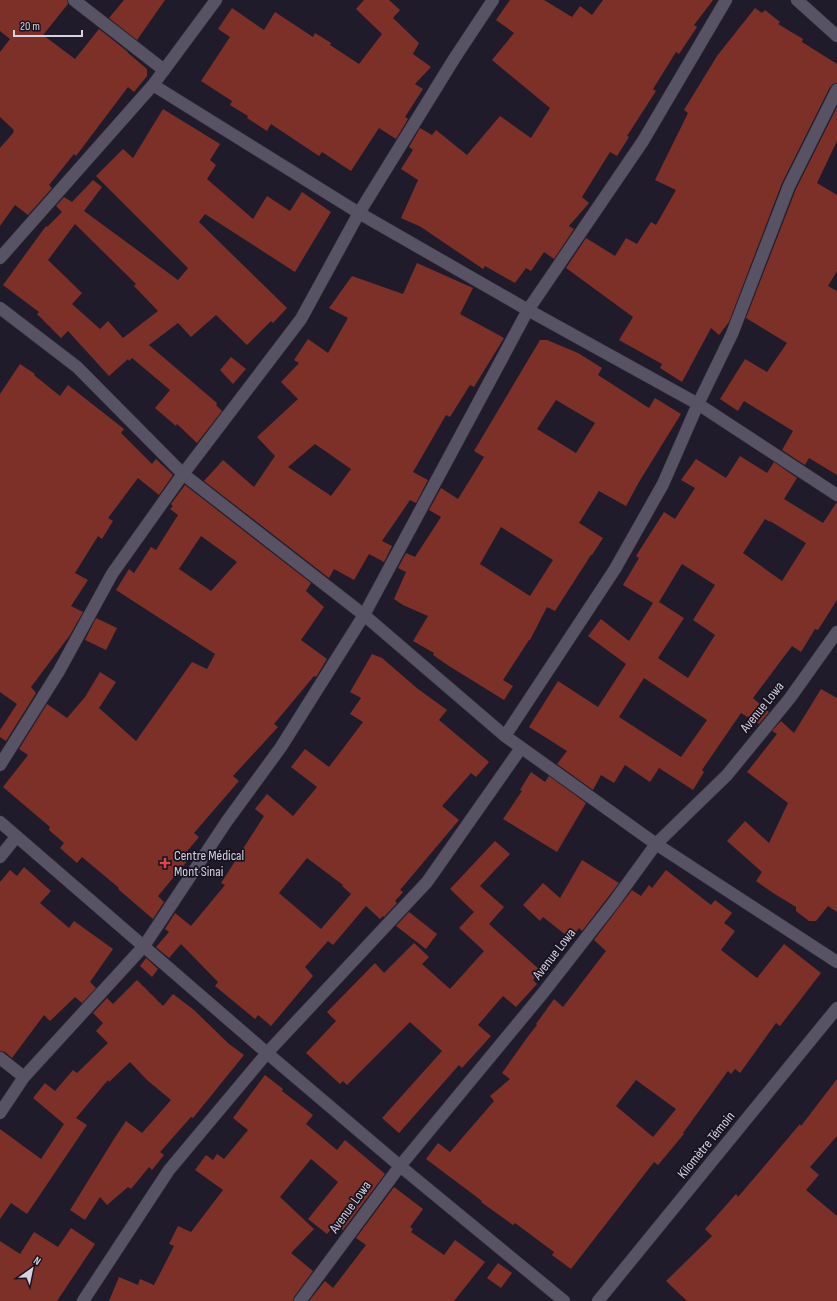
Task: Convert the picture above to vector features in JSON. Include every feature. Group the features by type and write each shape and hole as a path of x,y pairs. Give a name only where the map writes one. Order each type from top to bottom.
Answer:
{"street":[{"path":"74,0 164,70"},
{"path":"0,258 153,85 216,0"},
{"path":"0,765 59,671 112,574 182,474 298,325 360,213 450,66 493,0"},
{"path":"0,1113 24,1077 144,946 227,821 281,747 364,615 528,310 643,141 726,0"},
{"path":"797,0 837,36"},
{"path":"153,85 360,213 528,310 698,404 837,494"},
{"path":"505,736 615,568 663,484 698,404 732,334 789,186 837,90"},
{"path":"0,308 77,367 182,474 364,615 505,736 656,844 837,962"},
{"name":"Avenue Lowa","path":"300,1301 400,1166 548,987 614,902 656,844 727,774 790,698 837,632"},
{"path":"84,1301 169,1170 267,1053 427,882 521,748"},
{"path":"0,822 400,1166 564,1301"},
{"path":"0,857 16,836"},
{"name":"Kilomètre Témoin","path":"598,1301 837,1008"},
{"path":"0,1058 24,1077"}],"building":[{"path":"0,0 67,0 68,4 43,35 75,59 99,29 147,69 147,76 134,92 128,87 76,156 74,154 49,185 52,188 28,215 15,205 0,226 0,148 14,132 14,130 0,117 0,52 10,39 0,31"},
{"path":"124,0 165,0 137,40 109,18"},
{"path":"364,0 389,0 400,10 393,18 419,43 413,54 431,67 415,84 423,89 405,117 408,119 396,139 379,128 351,171 322,152 319,156 271,124 267,131 247,118 248,116 230,105 232,101 201,81 230,37 218,29 232,8 264,30 275,12 313,37 315,33 359,64 382,34 356,9"},
{"path":"510,0 544,0 572,17 580,6 592,15 603,0 713,0 694,25 697,27 679,54 676,52 653,89 656,91 627,136 629,137 617,156 610,152 582,197 589,203 569,226 574,229 554,259 544,252 531,271 526,268 515,283 485,266 483,269 421,227 401,218 418,180 401,169 413,150 409,147 420,128 432,135 436,130 467,155 500,116 531,138 550,108 492,60 514,33 496,20"},
{"path":"755,8 762,13 765,10 780,22 778,24 803,39 802,42 837,64 837,83 830,87 782,183 729,322 719,335 711,328 682,382 660,368 662,364 619,340 633,317 566,268 586,238 615,256 626,238 637,244 651,222 656,225 676,190 655,180 688,113 684,110 717,56"},
{"path":"837,107 837,141 817,183 837,195 837,271 828,286 837,291 837,475 809,458 805,465 782,450 793,431 744,401 738,411 720,399 745,359 767,372 787,343 746,318 796,189"},
{"path":"163,109 220,144 210,160 216,165 207,179 253,219 267,196 290,211 302,192 331,212 295,272 205,214 199,222 287,308 273,323 271,321 247,345 216,315 191,337 178,323 149,345 217,403 216,405 222,411 197,443 177,424 176,426 155,408 170,390 132,358 129,361 128,359 109,376 68,331 61,338 37,314 39,312 3,285 46,226 47,227 62,212 56,206 64,197 72,202 93,180 102,187 84,211 178,280 188,268 96,176 123,149 133,158","holes":["75,224 136,284 134,286 158,311 123,338 108,321 100,329 72,304 82,293 48,260"]},
{"path":"417,263 473,288 460,314 504,338 474,387 470,385 450,417 446,415 413,472 428,480 416,503 410,500 382,541 392,546 384,562 369,554 354,580 334,569 329,578 204,481 223,460 254,487 275,456 257,437 298,399 281,382 299,363 294,360 308,339 328,353 348,318 329,308 352,276 403,294","holes":["315,444 351,469 331,496 288,467"]},
{"path":"540,340 547,340 578,353 602,368 598,375 649,408 655,398 681,414 626,506 599,491 579,523 603,538 555,611 547,607 530,640 503,680 513,686 504,700 449,666 433,655 434,653 413,641 428,616 403,605 394,599 406,572 398,568 406,553 415,557 441,517 429,510 441,488 458,499 484,457 474,451","holes":["556,400 595,423 576,453 537,429","501,527 553,560 530,596 480,564"]},
{"path":"231,357 246,369 233,384 220,370"},
{"path":"20,364 35,374 34,375 60,396 68,385 124,429 121,433 152,464 156,459 173,475 159,495 138,478 108,518 113,521 102,539 98,536 75,573 88,580 71,606 83,612 70,635 31,687 36,693 6,741 0,737 0,730 17,704 0,692 0,394"},
{"path":"740,456 767,473 774,462 797,478 784,499 823,523 837,502 837,600 818,630 815,629 801,652 792,646 753,698 769,712 759,724 741,713 702,770 704,772 693,790 659,768 650,782 625,765 614,783 601,775 593,790 557,764 567,751 529,727 558,681 598,707 626,664 588,636 601,619 629,641 653,603 623,585 639,558 636,556 664,512 675,519 695,488 681,480 696,459 726,478","holes":["765,519 806,543 782,581 743,553","682,564 715,585 693,620 715,635 688,678 658,658 684,618 659,602","644,678 707,720 681,757 619,717"]},
{"path":"185,485 311,583 306,591 324,607 301,640 327,659 316,677 314,676 274,724 278,727 233,776 239,781 194,833 199,837 183,856 188,860 158,896 164,902 153,919 82,857 77,863 60,848 64,843 49,830 50,827 3,787 28,755 19,749 47,704 67,718 85,697 100,672 116,682 99,708 136,741 192,662 207,669 215,654 116,590 129,569 134,573 151,547 156,550 178,515 170,509 173,506 171,504","holes":["201,536 237,562 211,591 179,569"]},
{"path":"96,618 117,628 106,650 85,640"},
{"path":"372,654 382,658 418,689 447,710 439,720 489,762 476,777 471,773 442,806 459,820 400,890 403,892 395,901 397,903 384,917 383,916 380,919 366,906 333,945 328,941 305,967 313,976 271,1026 258,1015 255,1019 215,986 218,982 181,944 169,958 156,947 169,932 165,929 175,913 191,926 225,885 221,883 264,816 255,809 267,794 293,816 317,787 291,767 305,749 329,767 363,722 350,714 361,698 350,692","holes":["307,858 343,885 342,886 351,894 321,929 279,893"]},
{"path":"821,689 837,698 837,912 828,906 816,921 809,921 796,911 796,907 756,881 762,872 727,841 745,821 769,843 788,803 747,772 777,734 772,731 781,721 794,733"},
{"path":"531,772 545,782 549,776 586,803 557,852 503,819 522,791 520,790"},
{"path":"495,841 510,854 480,886 504,907 489,924 541,971 533,980 537,984 516,1007 503,996 478,1025 491,1036 462,1068 459,1065 399,1133 382,1118 442,1051 410,1022 347,1085 343,1081 340,1084 306,1053 336,1021 327,1012 375,963 384,973 414,943 429,957 422,964 450,989 484,951 459,928 474,912 450,889"},
{"path":"582,860 619,883 582,931 579,928 571,939 543,917 540,921 523,905 543,883 560,898"},
{"path":"24,867 51,891 40,903 69,928 74,921 113,949 90,982 96,988 82,1003 75,997 50,1021 44,1015 12,1058 5,1052 0,1051 0,882 10,870 17,876"},
{"path":"666,870 711,905 715,900 732,913 724,923 735,931 721,950 757,978 784,944 821,973 780,1026 776,1023 740,1073 735,1069 731,1074 728,1071 683,1133 684,1134 658,1165 654,1162 571,1269 552,1255 554,1252 515,1223 513,1225 481,1202 482,1201 426,1159 438,1143 450,1152 494,1101 490,1096 510,1079 502,1073 554,999 563,1007 606,951 594,940 632,890 641,896 649,885 652,888","holes":["636,1080 676,1109 653,1137 616,1106"]},
{"path":"409,912 437,934 426,949 396,926"},
{"path":"146,958 158,969 152,977 140,966"},
{"path":"137,980 163,1006 173,994 194,1010 229,1044 244,1055 193,1118 191,1117 160,1152 164,1155 152,1170 149,1167 131,1189 128,1187 107,1205 100,1197 85,1220 70,1210 126,1121 142,1133 171,1100 147,1080 130,1062 109,1082 108,1080 76,1118 87,1125 27,1214 11,1203 0,1219 0,1129 41,1159 64,1124 33,1098 45,1083 55,1091 73,1070 77,1073 108,1043 96,1031 103,1023 93,1013 107,998 113,1004"},
{"path":"265,1075 283,1089 282,1091 313,1115 306,1124 337,1150 345,1140 385,1174 343,1230 335,1224 327,1234 308,1219 338,1182 311,1159 280,1197 314,1229 291,1253 313,1271 294,1297 293,1301 109,1301 119,1277 138,1285 140,1279 154,1285 174,1246 169,1244 178,1226 191,1232 223,1190 195,1170 206,1155 213,1160 217,1154 224,1159 248,1130 233,1118"},
{"path":"837,1079 837,1136 810,1167 819,1175 806,1190 837,1216 837,1301 687,1301 666,1281 712,1236 705,1229 736,1194 738,1197 800,1124 801,1126"},
{"path":"394,1187 423,1209 410,1227 413,1229 411,1232 444,1255 455,1240 485,1262 454,1301 309,1301 325,1281 333,1288 366,1245 356,1238"},
{"path":"71,1228 95,1244 57,1301 0,1301 0,1241 20,1254 34,1232 58,1247"},
{"path":"498,1263 512,1273 501,1288 487,1278"}],"place":[{"name":"Centre Médical Mont Sinai","path":"165,863"}]}
